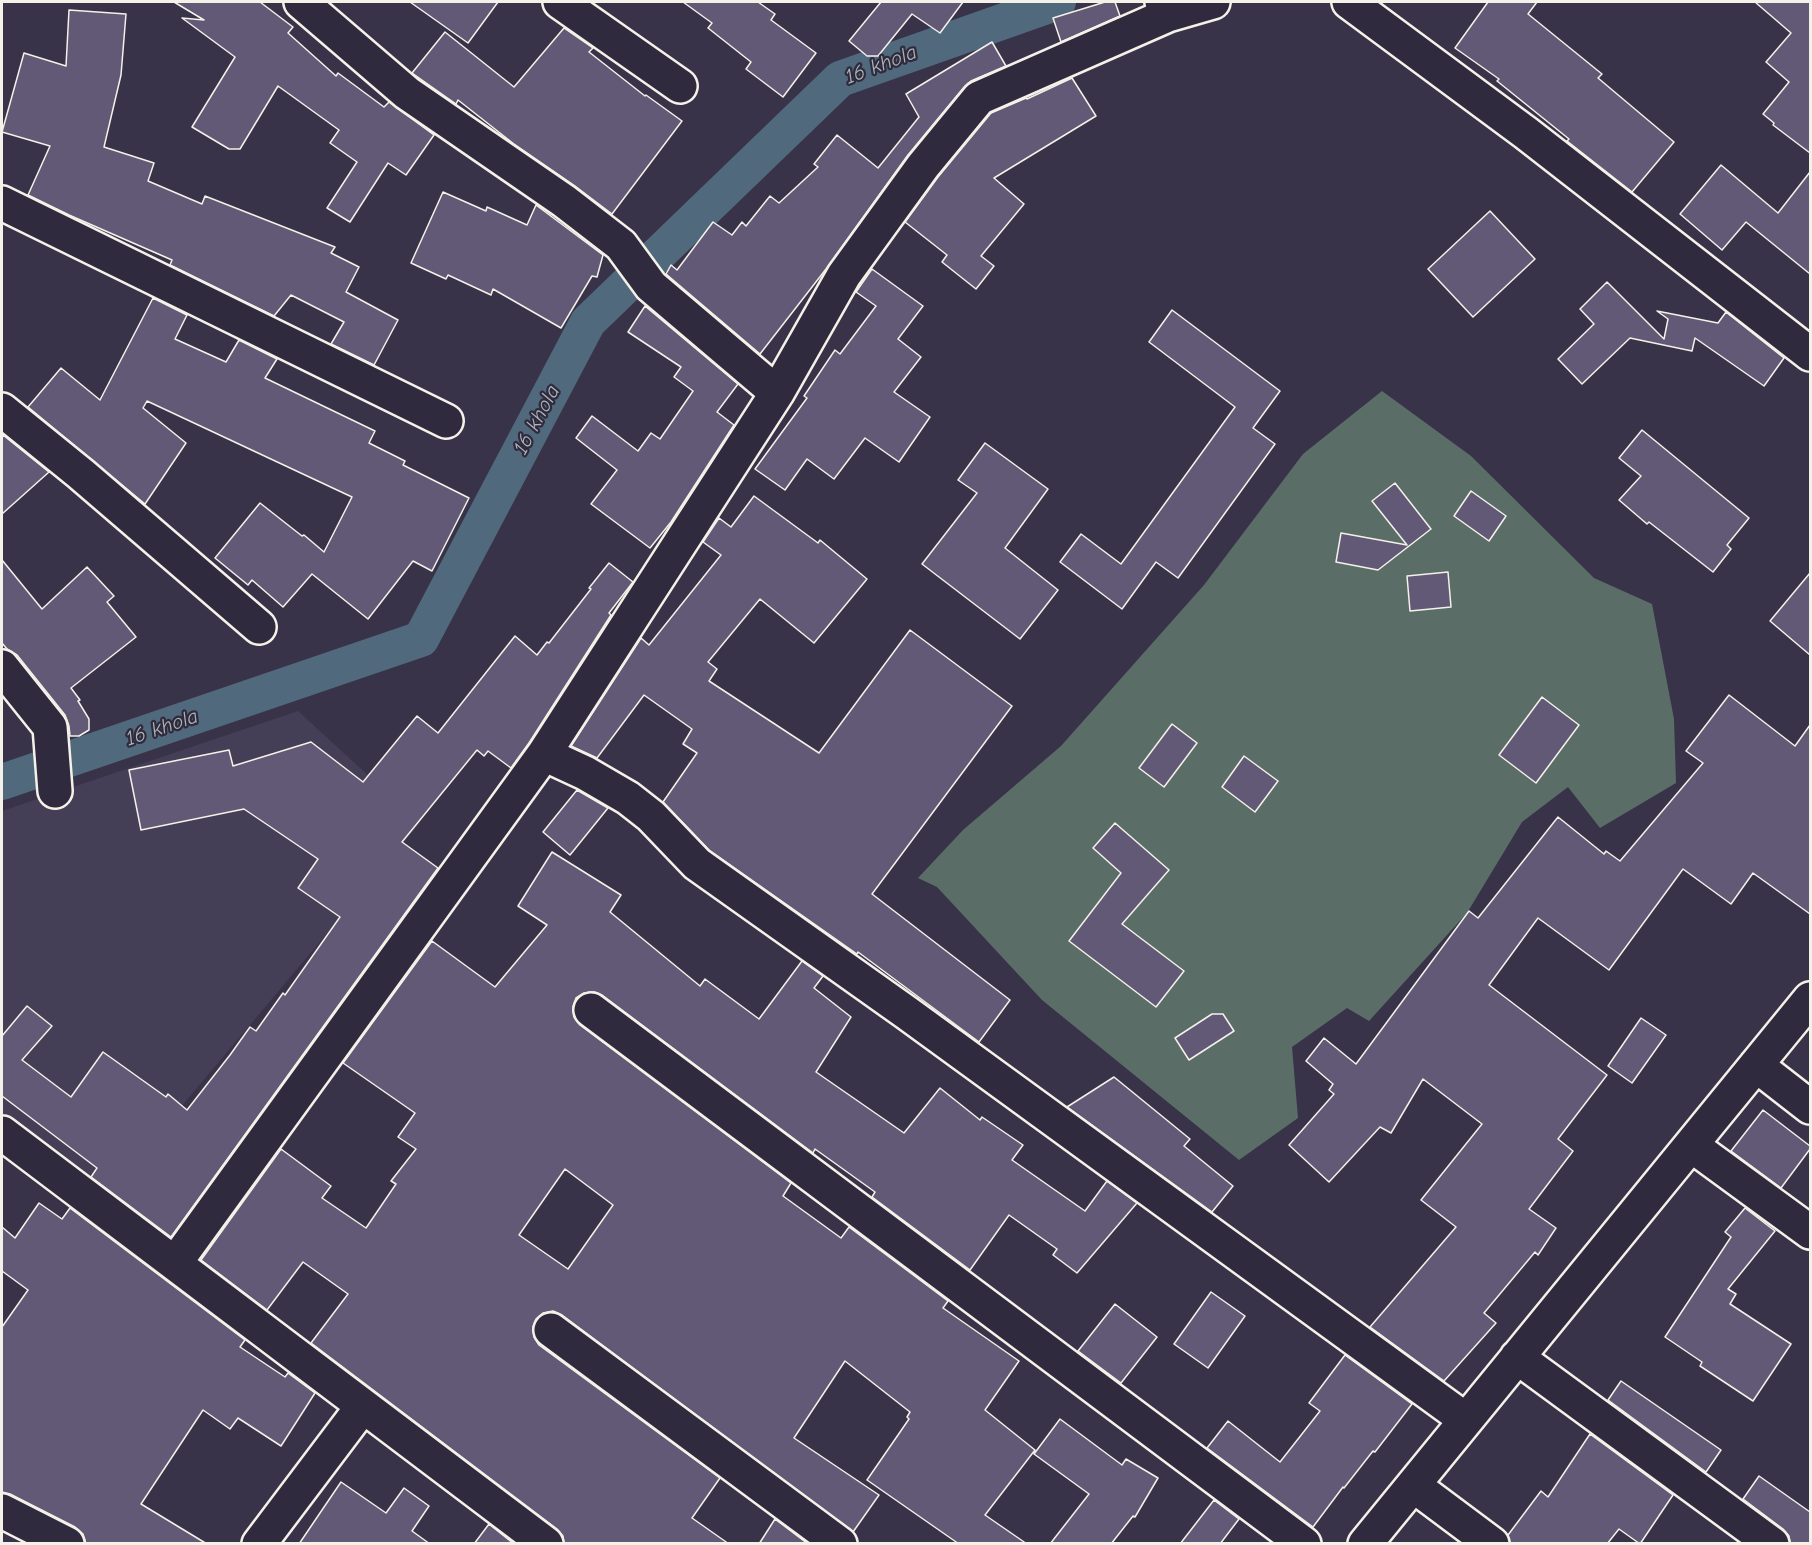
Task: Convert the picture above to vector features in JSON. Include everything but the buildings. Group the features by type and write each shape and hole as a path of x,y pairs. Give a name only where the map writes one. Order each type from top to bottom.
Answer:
{"street":[{"path":"301,2 407,93 564,201 621,245 651,286 777,393"},
{"path":"560,2 680,86"},
{"path":"175,1263 544,754 777,393 844,275 923,166 979,98 1165,8 1214,2"},
{"path":"1349,2 1526,133 1810,354"},
{"path":"2,203 446,421"},
{"path":"2,410 81,474 259,627"},
{"path":"2,667 50,727 55,791"},
{"path":"544,754 585,773 628,798 651,816 697,864 907,1013 1466,1419"},
{"path":"1365,1544 1810,999"},
{"path":"591,1010 1304,1544"},
{"path":"1756,1065 1810,1107"},
{"path":"2,1133 546,1544"},
{"path":"1691,1145 1810,1232"},
{"path":"551,1330 840,1544"},
{"path":"1517,1357 1772,1544"},
{"path":"259,1544 363,1406"},
{"path":"1413,1485 1492,1544"},
{"path":"2,1511 67,1544"}],"shaded area":[{"path":"298,711 420,823 106,1196 2,1116 2,811"}],"green space":[{"path":"1382,391 1471,456 1594,578 1652,604 1674,719 1676,783 1600,828 1568,787 1522,822 1467,913 1369,1021 1347,1008 1292,1047 1298,1118 1239,1160 1042,1000 937,887 918,878 963,830 1061,746 1204,585 1303,454"}],"waterway":[{"name":"16 khola","path":"2,782 421,639 588,322 840,79 1058,2"}]}
